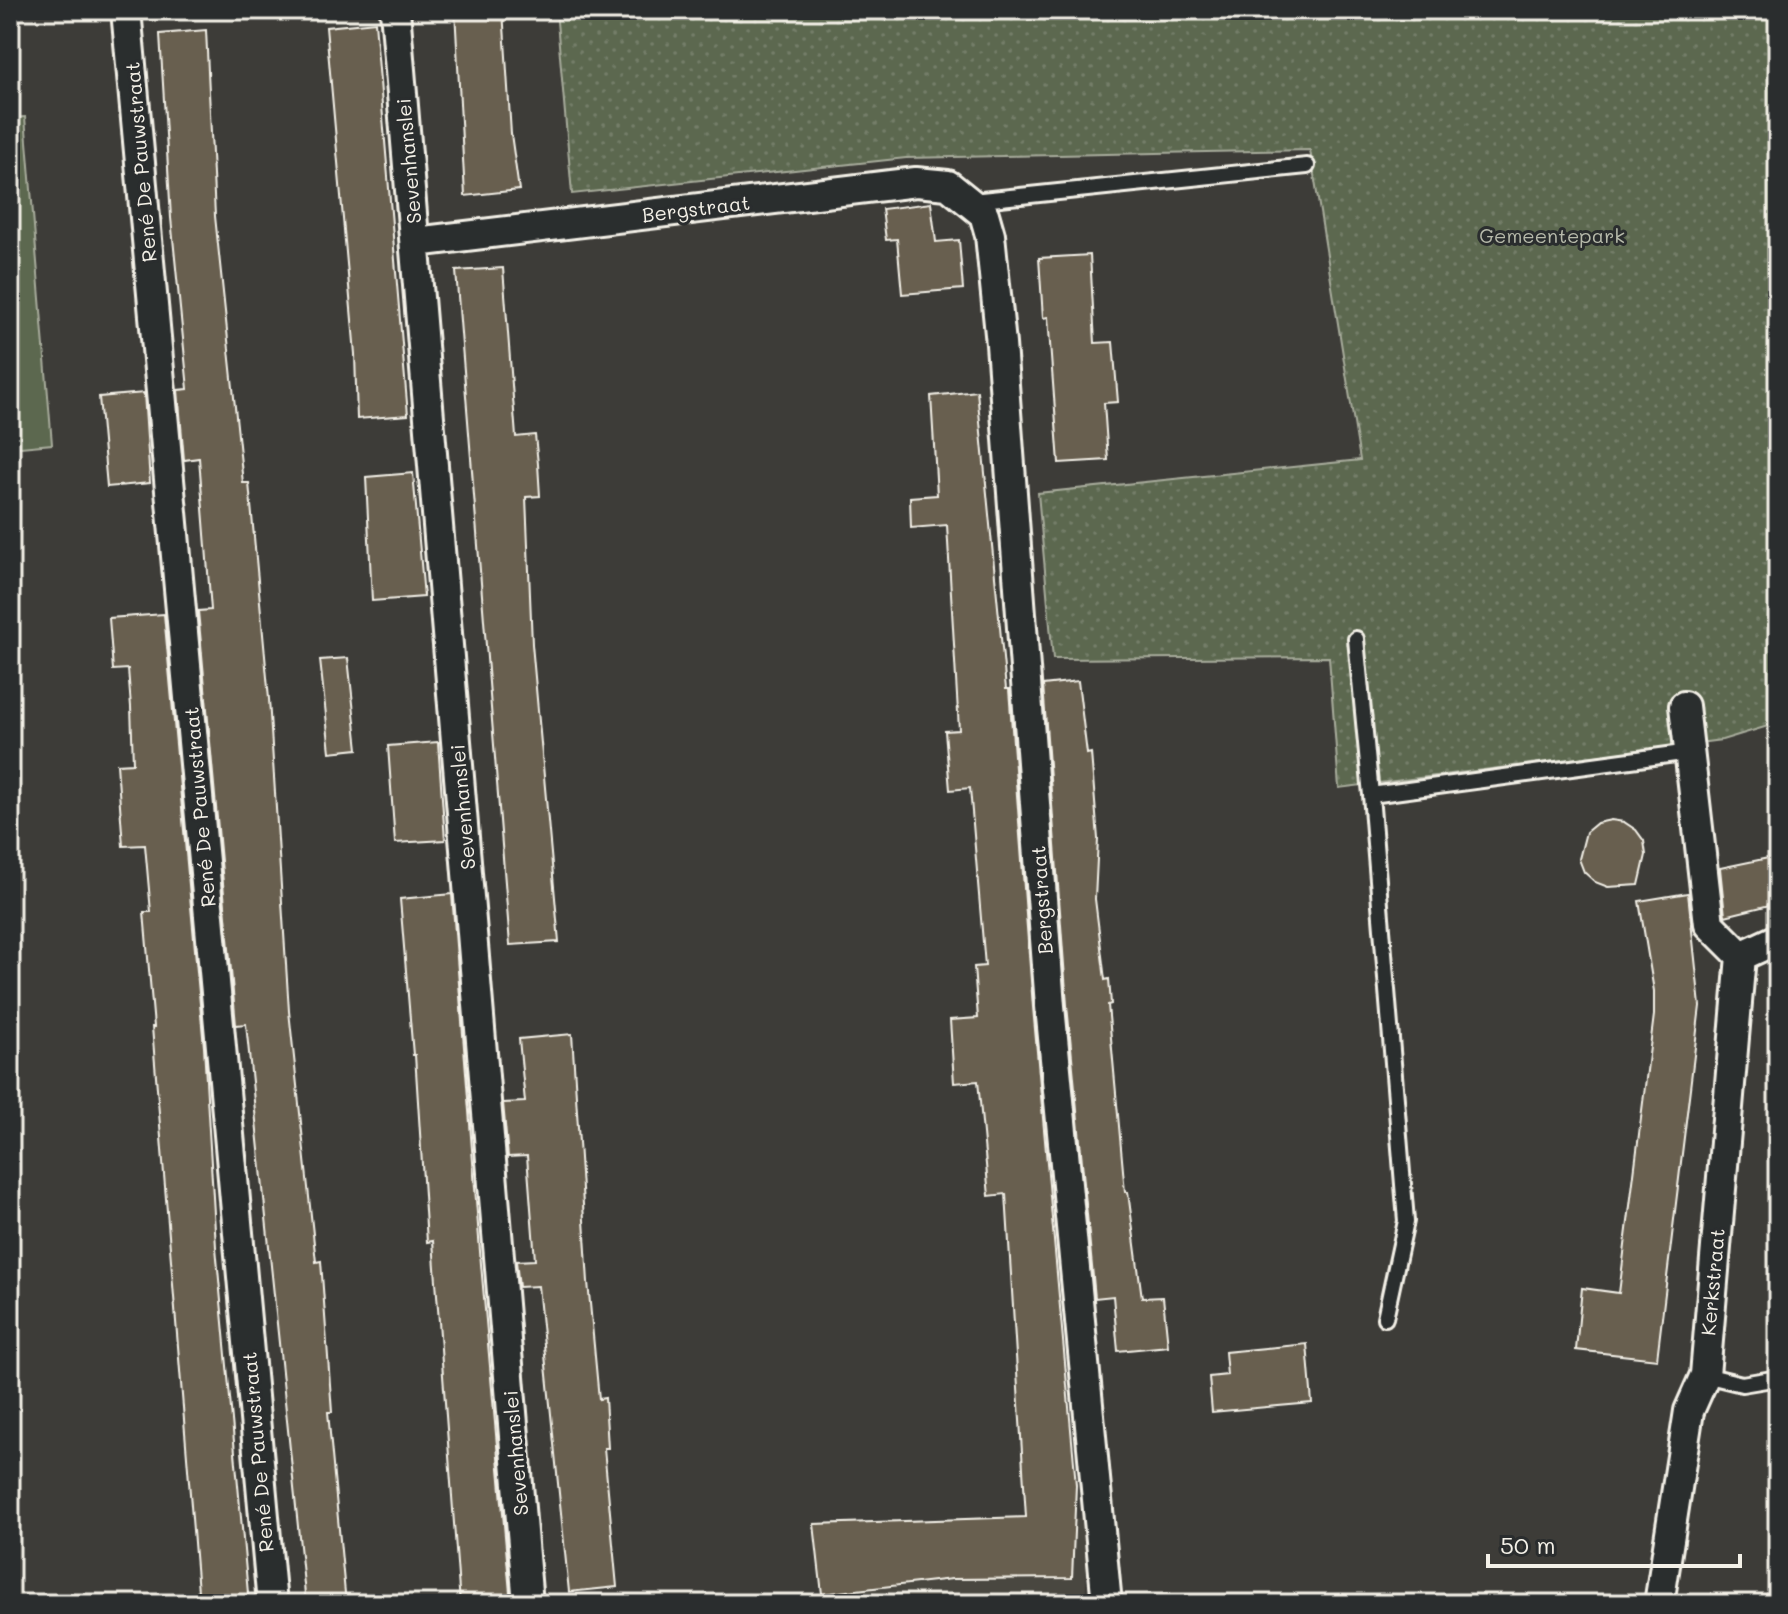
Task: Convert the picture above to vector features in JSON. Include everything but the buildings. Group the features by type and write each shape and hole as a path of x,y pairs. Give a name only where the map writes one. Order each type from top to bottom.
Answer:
{"street":[{"name":"René De Pauwstraat","path":"126,10 272,1604"},
{"name":"Sevenhanslei","path":"395,10 528,1604"},
{"name":"Bergstraat","path":"416,242 916,182 948,185 984,214 990,235 1001,344 1050,1006 1107,1604"},
{"path":"1684,706 1709,924 1741,956 1778,939"},
{"name":"Kerkstraat","path":"1659,1604 1689,1411 1705,1375 1741,956"}],"lane":[{"path":"971,201 1307,166"},
{"path":"1356,639 1406,1221 1385,1318"},
{"path":"1371,795 1690,752"},
{"path":"1705,1375 1742,1384 1778,1378"}],"shaded area":[{"path":"1089,1518 1085,1604 824,1604 814,1524"}],"green space":[{"name":"Gemeentepark","path":"556,10 1778,10 1778,723 1722,740 1339,788 1329,657 1053,659 1038,493 1360,460 1310,150 906,158 572,194"},
{"path":"25,117 52,444 10,448 10,118"}]}
